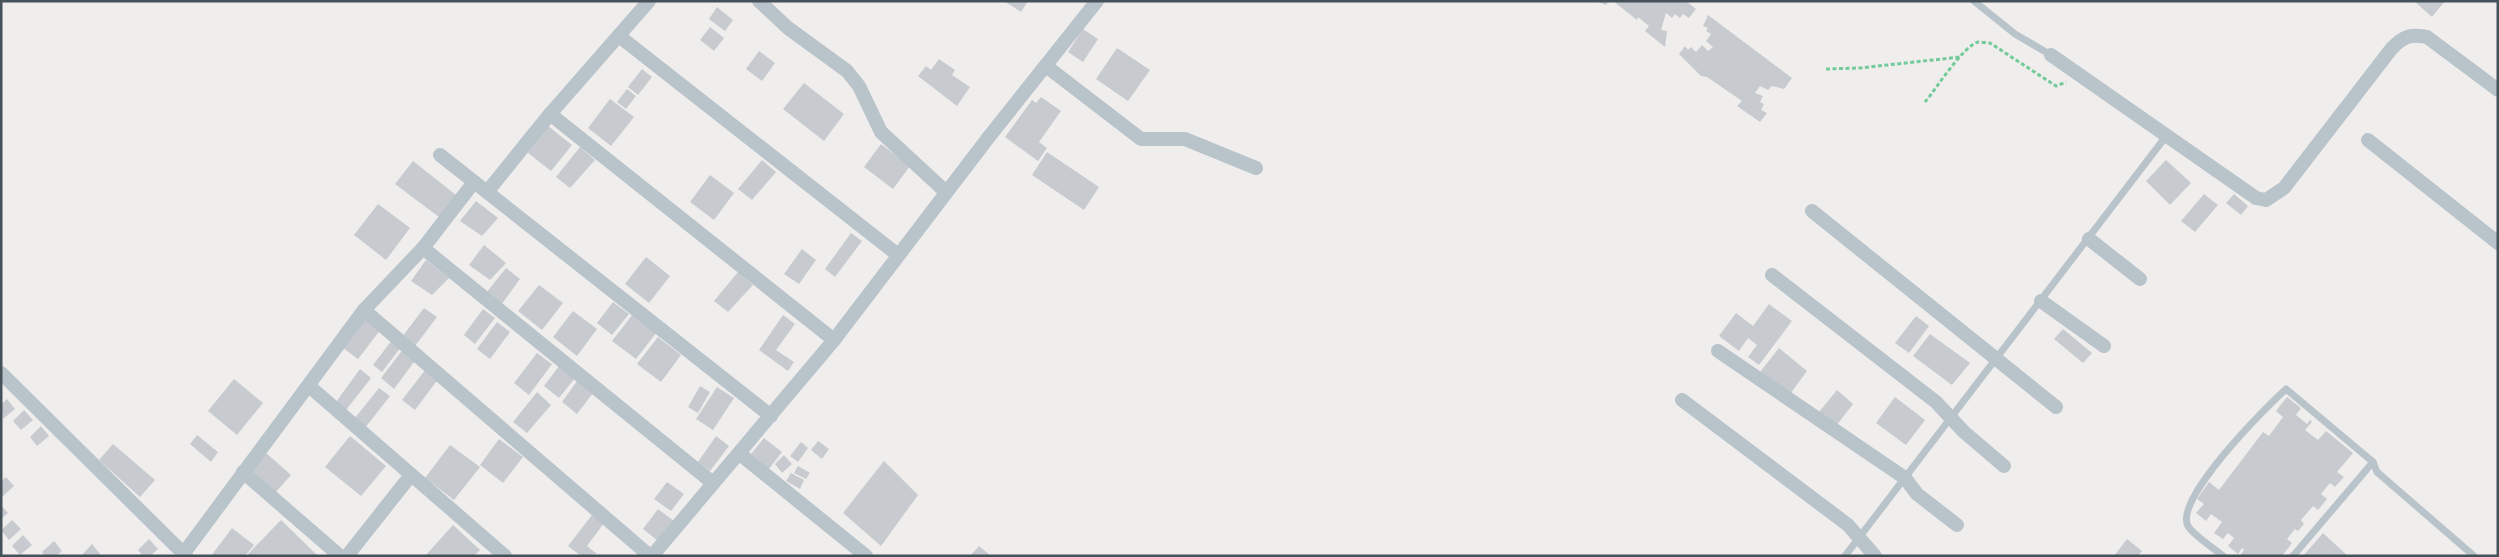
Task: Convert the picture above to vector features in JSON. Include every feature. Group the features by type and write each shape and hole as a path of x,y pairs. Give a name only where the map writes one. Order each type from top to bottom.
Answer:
{"street":[{"path":"487,192 550,114 650,1"},
{"path":"760,1 788,28 853,77 881,132 946,192"},
{"path":"364,310 651,556 740,454 834,340 946,192 1097,1"},
{"path":"2052,55 2066,63 2075,73 2256,198 2266,200 2284,188 2392,48 2404,37 2415,35 2426,37 2498,90"},
{"path":"619,36 898,255"},
{"path":"1046,66 1141,139 1185,139 1256,168"},
{"path":"550,114 834,340"},
{"path":"2368,140 2498,243"},
{"path":"440,155 771,416"},
{"path":"1,373 185,554 243,472 364,310 423,248 474,182"},
{"path":"1812,211 2056,407"},
{"path":"2089,239 2140,279"},
{"path":"423,248 714,483"},
{"path":"1772,275 1936,402 1964,432 2004,466"},
{"path":"2041,300 2104,346"},
{"path":"1718,351 1905,478 1917,494 1957,525"},
{"path":"309,386 505,556"},
{"path":"1682,400 1837,517 1875,556"},
{"path":"740,454 866,556"},
{"path":"243,472 340,556"},
{"path":"347,556 411,475"}],"lane":[{"path":"1974,1 2015,34 2052,55"},
{"path":"1845,556 2167,135"},
{"path":"2223,556 2188,526 2185,516 2203,479 2286,388 2373,462 2377,472 2474,556"},
{"path":"2293,556 2373,462"}],"path":[{"path":"1926,102 1968,48 1978,42 1990,44 2056,86 2062,86 2075,73"},
{"path":"1826,69 1860,68 1961,57"}],"building":[{"path":"1004,1 1028,1 1021,12"},
{"path":"1596,1 1609,1 1606,5"},
{"path":"1613,1 1686,1 1696,9 1689,18 1683,14 1680,18 1675,14 1672,18 1666,13 1661,30 1667,31 1665,47 1645,31 1649,26 1638,17 1637,20"},
{"path":"2414,1 2445,1 2432,17"},
{"path":"717,7 733,20 725,31 709,19"},
{"path":"1708,15 1792,78 1784,89 1772,86 1768,90 1760,86 1755,93 1763,96 1760,102 1764,104 1761,110 1767,113 1760,122 1737,106 1742,101 1707,77 1701,76 1679,54 1685,46 1688,50 1691,47 1696,52 1702,45 1708,51 1713,47 1706,41 1711,34 1706,31 1708,28 1703,26"},
{"path":"710,27 724,38 714,51 700,40"},
{"path":"1083,29 1098,39 1083,62 1068,52"},
{"path":"1117,48 1150,70 1128,101 1096,79"},
{"path":"759,51 775,63 762,81 746,69"},
{"path":"939,59 955,70 952,75 970,87 957,106 918,76 926,66 931,70"},
{"path":"642,69 652,77 638,95 628,87"},
{"path":"804,83 844,114 824,141 783,109"},
{"path":"627,89 636,96 626,109 617,102"},
{"path":"1041,97 1061,111 1039,142 1047,148 1038,161 1005,137 1032,100 1036,103"},
{"path":"610,99 634,117 611,146 588,128"},
{"path":"548,126 572,145 551,171 528,153"},
{"path":"881,144 910,166 893,189 864,167"},
{"path":"580,147 595,160 570,188 556,177"},
{"path":"1047,152 1099,187 1084,210 1032,175"},
{"path":"762,160 776,172 752,200 738,189"},
{"path":"2166,160 2191,183 2170,205 2146,181"},
{"path":"413,161 456,195 439,217 395,184"},
{"path":"710,175 734,193 714,220 690,202"},
{"path":"2204,194 2218,205 2195,232 2181,221"},
{"path":"2234,194 2248,206 2241,215 2226,203"},
{"path":"476,201 498,218 482,236 460,221"},
{"path":"378,204 410,228 386,260 354,235"},
{"path":"851,233 862,241 835,277 825,269"},
{"path":"484,245 506,263 490,280 469,265"},
{"path":"802,249 816,260 799,284 784,274"},
{"path":"646,257 670,276 649,303 625,284"},
{"path":"426,260 449,278 432,295 411,281"},
{"path":"506,268 520,279 501,305 486,293"},
{"path":"738,272 753,285 728,312 714,301"},
{"path":"539,285 563,303 542,330 518,311"},
{"path":"613,302 629,314 612,335 597,323"},
{"path":"1769,304 1792,321 1759,365 1748,357 1757,345 1748,338 1739,351 1719,336 1736,313 1753,326"},
{"path":"424,308 437,317 415,346 402,337"},
{"path":"483,309 495,318 475,344 464,335"},
{"path":"573,311 597,329 577,356 553,337"},
{"path":"633,314 657,332 636,359 612,341"},
{"path":"783,315 795,324 776,350 794,362 788,371 759,350"},
{"path":"1916,316 1929,326 1909,353 1895,343"},
{"path":"365,317 381,329 358,359 343,348"},
{"path":"497,322 510,332 490,359 477,349"},
{"path":"2063,329 2092,353 2083,363 2054,339"},
{"path":"1930,334 1970,363 1952,385 1913,356"},
{"path":"658,337 681,355 661,382 637,364"},
{"path":"392,340 401,347 382,372 373,365"},
{"path":"404,348 417,358 394,389 381,378"},
{"path":"1779,348 1807,371 1790,394 1760,372"},
{"path":"537,353 552,364 529,395 514,383"},
{"path":"559,366 575,378 559,398 544,386"},
{"path":"360,369 371,378 346,410 336,402"},
{"path":"426,369 439,378 415,410 402,400"},
{"path":"234,379 263,403 237,435 208,411"},
{"path":"577,381 593,393 577,414 562,402"},
{"path":"700,386 710,392 698,413 688,407"},
{"path":"717,387 734,398 713,430 696,419"},
{"path":"379,388 390,396 365,428 354,419"},
{"path":"1837,390 1853,404 1836,426 1819,412"},
{"path":"537,392 551,405 527,433 513,422"},
{"path":"1895,397 1925,420 1906,445 1876,423"},
{"path":"2287,397 2301,408 2296,415 2307,424 2310,420 2312,422 2305,430 2318,440 2326,431 2353,453 2337,472 2344,477 2335,487 2330,483 2321,494 2327,499 2318,510 2313,506 2301,520 2304,524 2298,531 2295,529 2287,539 2292,543 2282,556 2240,556 2244,550 2242,548 2238,554 2228,546 2234,538 2228,533 2223,539 2214,533 2222,522 2211,514 2206,521 2196,513 2204,504 2197,499 2209,482 2219,490 2263,432 2269,436 2283,417 2276,411"},
{"path":"7,399 15,409 3,419 1,405"},
{"path":"24,410 33,420 21,430 13,421"},
{"path":"41,426 49,436 37,446 30,437"},
{"path":"197,435 218,452 211,462 190,444"},
{"path":"350,436 386,466 361,496 325,467"},
{"path":"716,436 729,446 710,471 698,462"},
{"path":"764,438 782,452 769,469 751,454"},
{"path":"499,439 523,457 503,483 480,465"},
{"path":"818,441 829,449 822,459 811,450"},
{"path":"801,442 808,448 798,462 790,456"},
{"path":"113,444 155,480 140,497 99,460"},
{"path":"450,445 480,467 454,500 425,478"},
{"path":"265,452 291,475 276,492 250,469"},
{"path":"784,455 792,464 782,473 775,464"},
{"path":"884,461 918,495 881,546 843,513"},
{"path":"798,466 810,473 806,479 794,473"},
{"path":"791,473 804,480 800,489 786,481"},
{"path":"6,477 14,486 2,497 1,481"},
{"path":"667,482 684,494 671,511 654,499"},
{"path":"1,505 8,513 1,519"},
{"path":"658,509 674,521 658,541 643,529"},
{"path":"592,515 604,523 587,546 597,554 581,556 568,546"},
{"path":"12,520 21,529 9,540 1,530"},
{"path":"281,520 318,556 249,556 248,554"},
{"path":"453,525 480,550 474,556 425,556"},
{"path":"232,528 254,545 245,556 211,556"},
{"path":"2323,533 2348,556 2303,556"},
{"path":"23,535 32,545 20,555 12,546"},
{"path":"149,539 158,549 150,556 143,556 138,550"},
{"path":"2127,539 2142,551 2138,556 2114,556"},
{"path":"54,541 62,551 56,556 45,556 42,552"},
{"path":"92,544 100,554 98,556 81,556"},
{"path":"979,546 991,556 970,556"}]}
